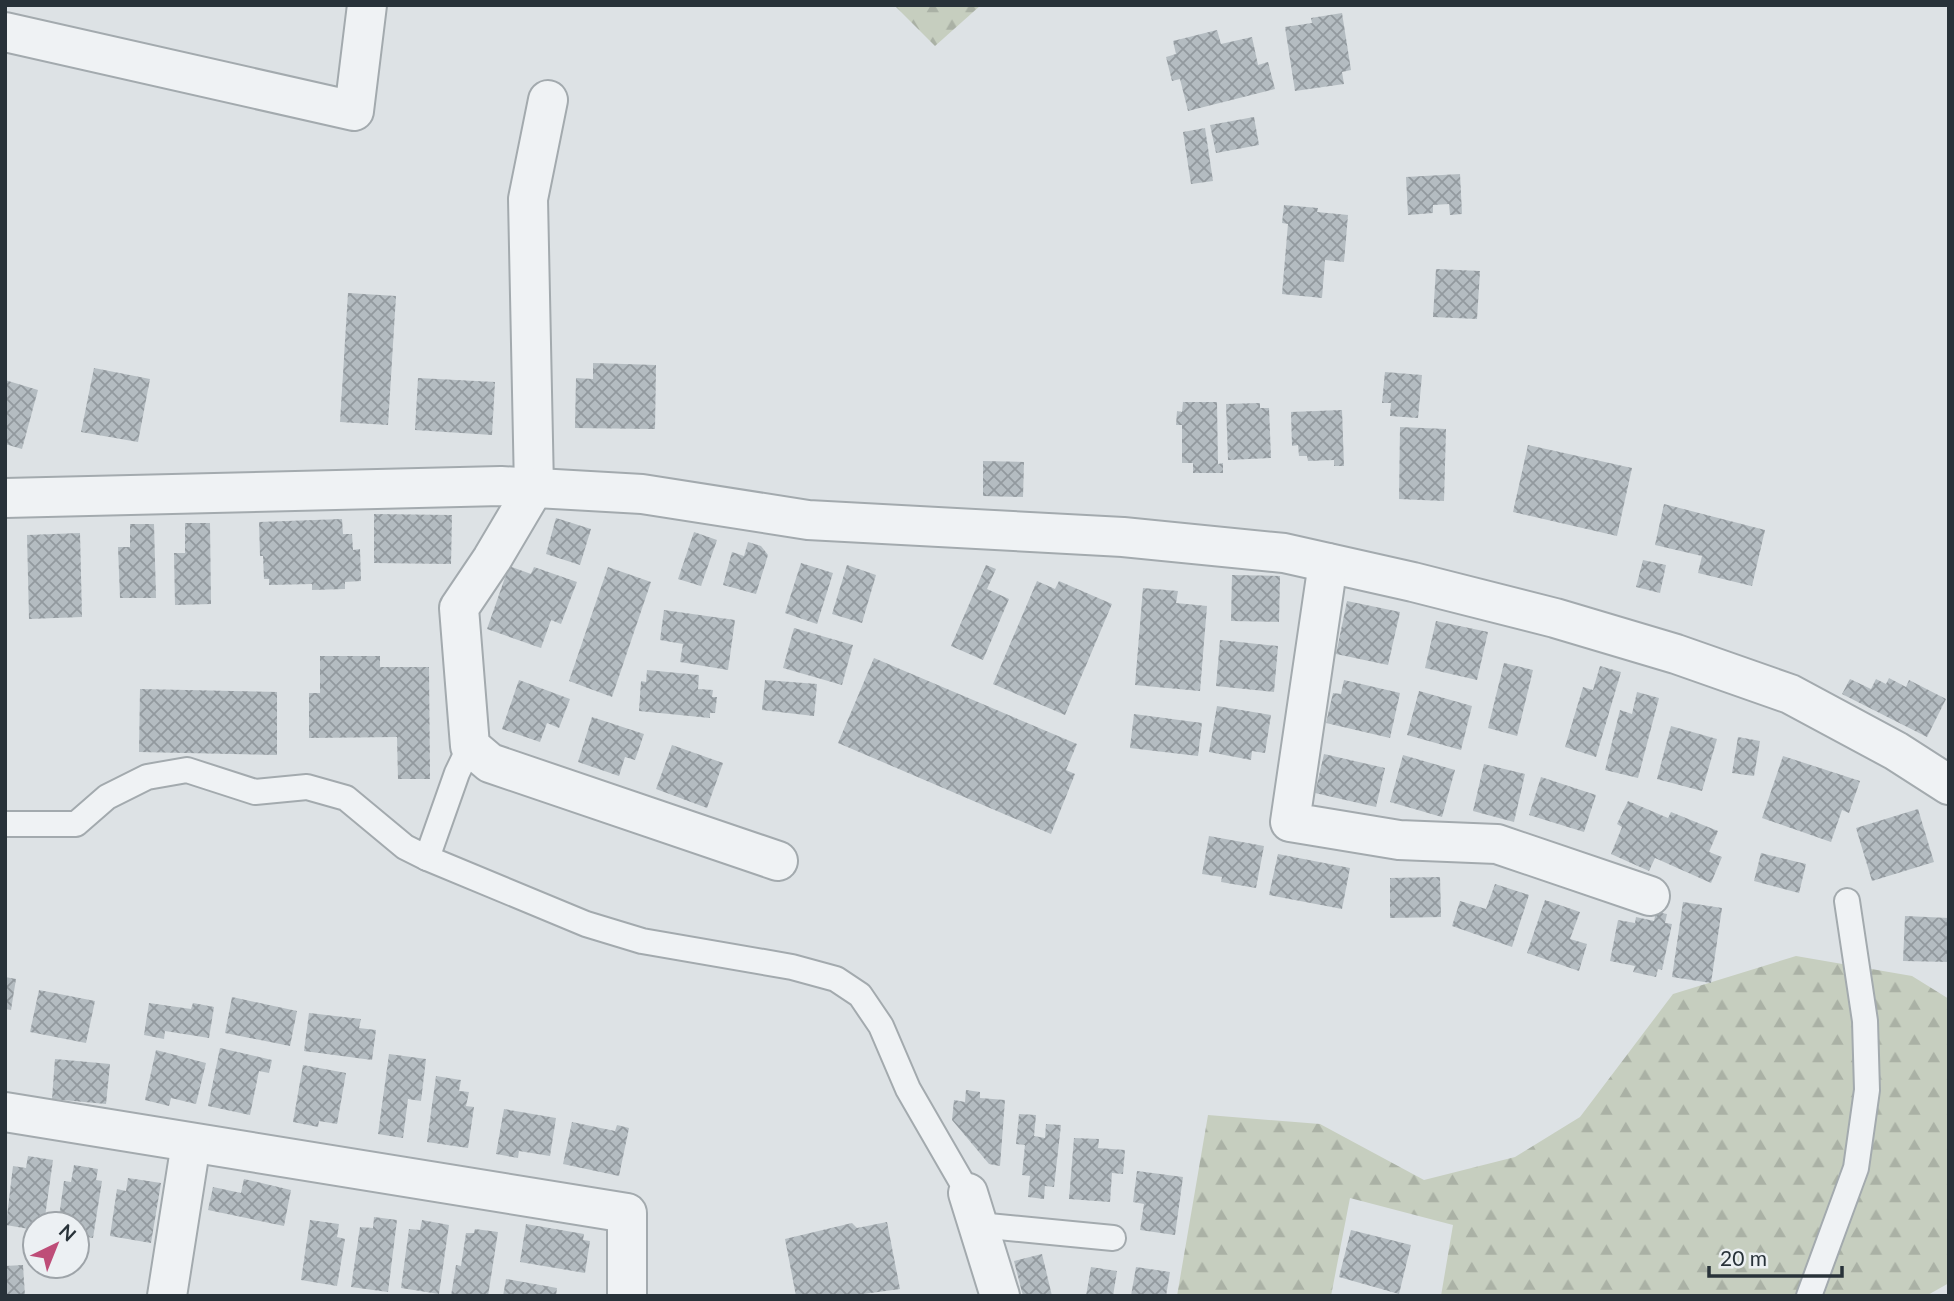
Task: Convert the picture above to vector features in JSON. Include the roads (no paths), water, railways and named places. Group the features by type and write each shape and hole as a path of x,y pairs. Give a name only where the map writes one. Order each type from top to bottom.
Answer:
{"street":[{"path":"5,32 354,111 367,5"},
{"path":"548,100 528,199 534,488 460,608 471,746 490,763 778,861"},
{"path":"5,498 501,486 642,494 808,520 1123,537 1284,553 1555,618 1676,654 1790,694 1896,751 1949,785"},
{"path":"1328,563 1290,822 1399,840 1497,844 1650,896"},
{"path":"5,1112 627,1213 627,1296"},
{"path":"167,1296 191,1143"},
{"path":"973,1209 1000,1296"}],"lane":[{"path":"427,858 457,774 471,746"},
{"path":"5,824 76,824 107,797 147,777 187,770 255,792 307,787 346,798 405,847 427,858 586,924 642,940 792,967 836,979 860,995 881,1026 908,1089 973,1209 1113,1238"},
{"path":"1809,1296 1856,1168 1867,1090 1865,1021 1847,901"}]}
